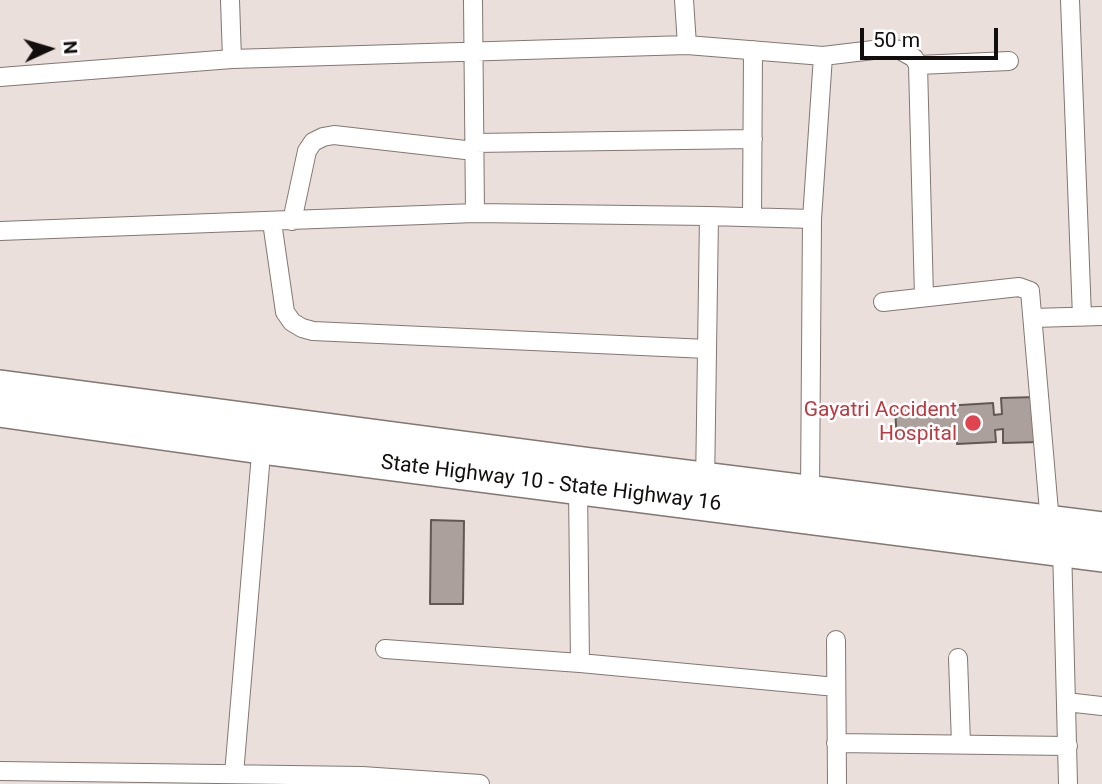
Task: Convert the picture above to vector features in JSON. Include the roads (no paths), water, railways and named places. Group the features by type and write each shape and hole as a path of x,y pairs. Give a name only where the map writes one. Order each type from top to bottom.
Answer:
{"highway":[{"name":"State Highway 10 - State Highway 16","path":"0,387 578,488 810,492 1058,532 1102,555"},
{"name":"State Highway 10 - State Highway 16","path":"0,411 262,434 705,491 1058,532 1102,529"}],"street":[{"path":"230,0 232,59"},
{"path":"473,0 475,214"},
{"path":"684,0 687,45"},
{"path":"1070,0 1082,317"},
{"path":"0,77 232,59 687,45 823,56 890,48 900,50 914,58 918,65 924,298"},
{"path":"752,217 753,50"},
{"path":"810,492 812,219 823,56"},
{"path":"918,65 1009,61"},
{"path":"292,221 307,151 313,142 334,135 474,147 752,139"},
{"path":"0,231 475,214 812,219"},
{"path":"705,491 709,216"},
{"path":"272,222 285,312 302,328 313,331 708,349"},
{"path":"883,302 1025,288 1030,291 1058,532 1068,784"},
{"path":"1033,318 1102,316"},
{"path":"234,774 262,434"},
{"path":"578,488 580,663"},
{"path":"836,639 837,784"},
{"path":"385,649 580,663 836,687"},
{"path":"958,657 961,744"},
{"path":"1066,702 1102,706"},
{"path":"836,743 1068,746"},
{"path":"0,771 234,774 480,784"}],"place":[{"name":"Gayatri Accident Hospital","path":"973,423"}]}
